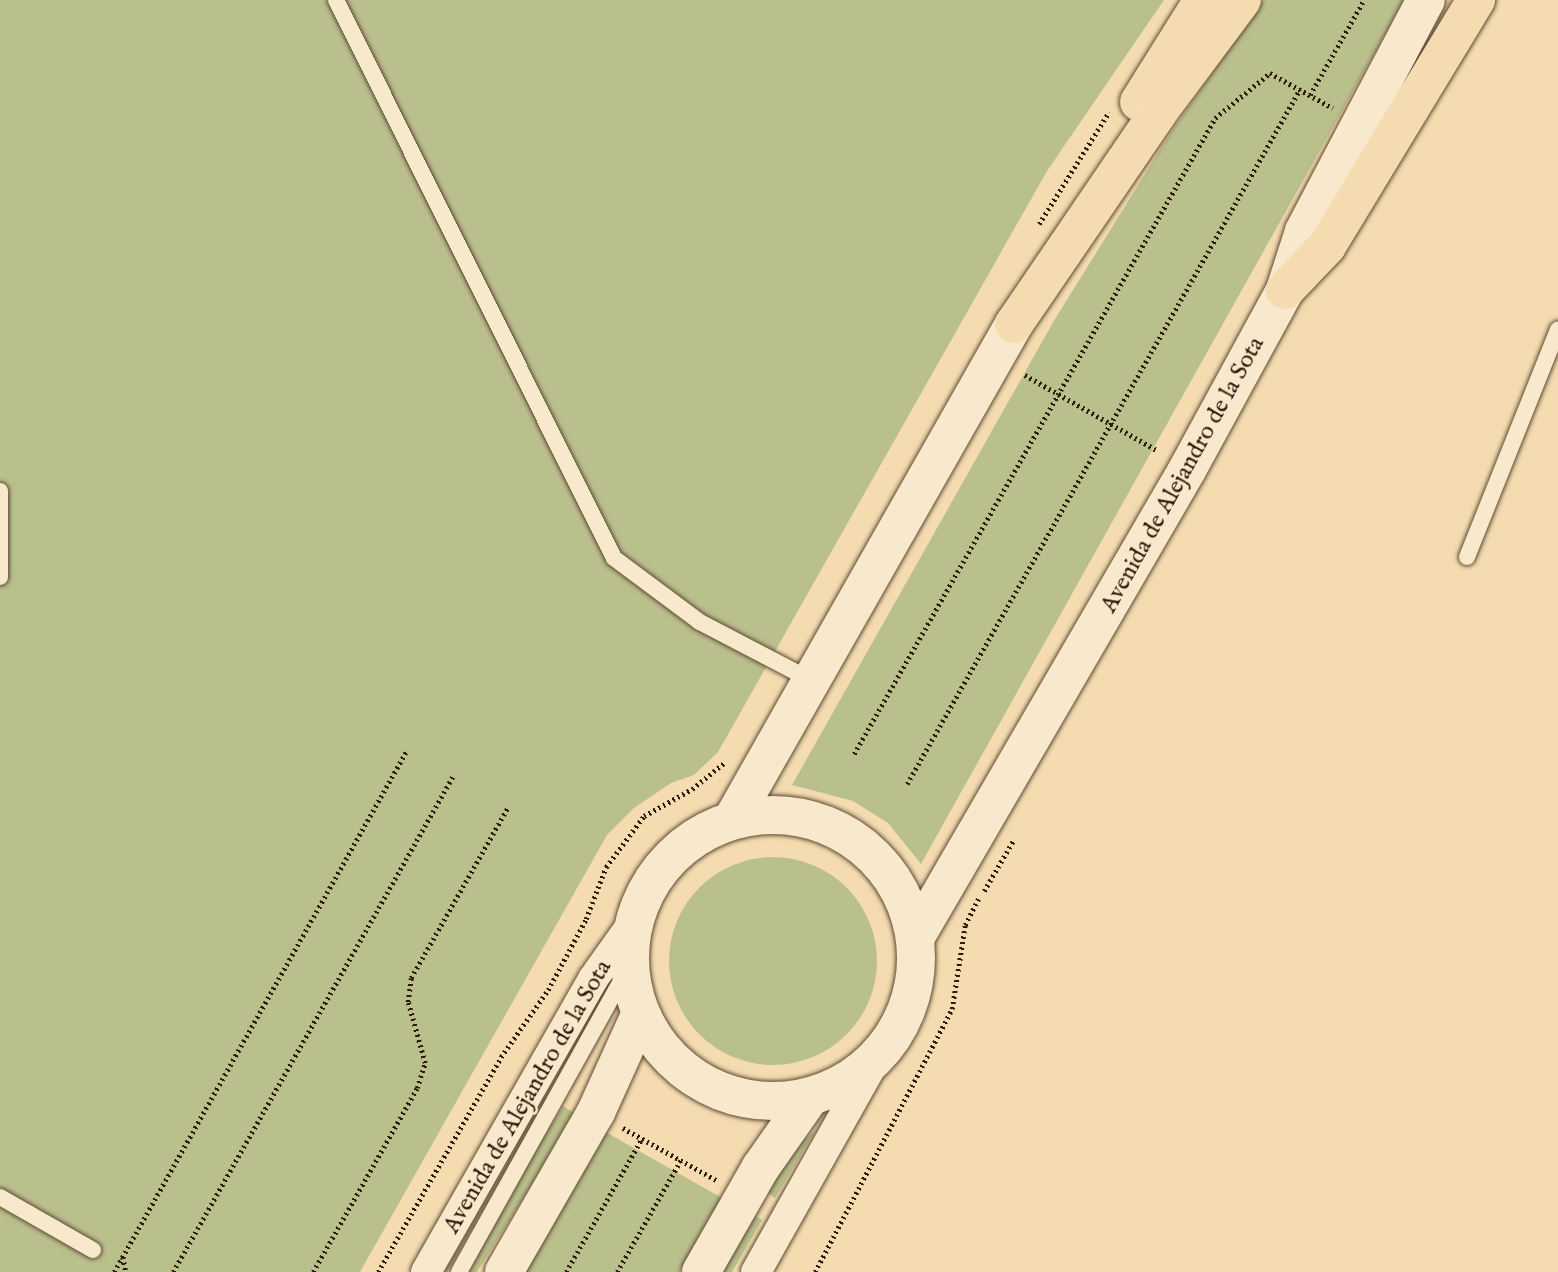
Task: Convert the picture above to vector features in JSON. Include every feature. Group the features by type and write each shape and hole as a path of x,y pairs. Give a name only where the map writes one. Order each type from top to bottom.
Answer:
{"highway":[{"path":"1014,324 1148,86 1203,0"},
{"path":"1014,324 1137,144 1242,0"},
{"path":"1285,290 1326,246 1476,0"}],"main road":[{"name":"Avenida de Alejandro de la Sota","path":"915,938 1134,564 1285,290 1304,231 1426,0"},
{"path":"732,820 1014,324"},
{"path":"787,815 826,825 862,845 898,887 915,938 917,964 905,1015 876,1058 846,1082 810,1097 765,1101 710,1088 681,1069 658,1045 640,1015 629,966 633,923 641,900 669,858 698,835 732,820 787,815"},
{"path":"504,1272 596,1112 640,1015"},
{"path":"701,1272 761,1167 810,1097"}],"street":[{"name":"Avenida de Alejandro de la Sota","path":"426,1272 593,979 633,923"},
{"path":"756,1272 876,1058"}],"lane":[{"path":"336,0 614,558 700,622 811,680"},
{"path":"1467,557 1558,330"},
{"path":"0,491 0,578"},
{"name":"Avenida de Alejandro de la Sota","path":"459,1272 629,966"},
{"path":"0,1197 93,1250"}],"path":[{"path":"1310,95 1364,0"},
{"path":"854,754 1215,118 1270,73 1343,113"},
{"path":"907,784 1300,89"},
{"path":"1025,375 1157,451"},
{"path":"114,1272 407,750"},
{"path":"173,1272 453,776"},
{"path":"313,1272 417,1088 425,1063 408,1002 411,978 508,807"},
{"path":"815,1272 952,1009 965,925 1013,841"},
{"path":"619,1125 724,1185"},
{"path":"566,1272 642,1138"},
{"path":"617,1272 681,1160"},
{"path":"123,1257 127,1272"}],"green space":[{"path":"0,0 1164,0 1047,171 718,752 694,775 671,783 634,808 607,835 360,1272 0,1272"},
{"path":"1264,0 1404,0 921,864 888,823 853,801 792,785 1055,319 1171,132"},
{"path":"773,857 813,865 831,874 847,887 860,903 869,921 877,961 869,1001 860,1019 847,1035 831,1048 813,1057 773,1065 733,1057 715,1048 699,1035 686,1019 677,1001 669,961 677,921 686,903 699,887 715,874 733,865"},
{"path":"541,1094 548,1098 447,1272 439,1272"},
{"path":"563,1106 576,1114 477,1272 468,1272 462,1268"},
{"path":"602,1130 722,1198 679,1272 522,1272"},
{"path":"816,1130 775,1198 763,1190 790,1152"},
{"path":"750,1213 762,1220 732,1272 716,1272"}]}
